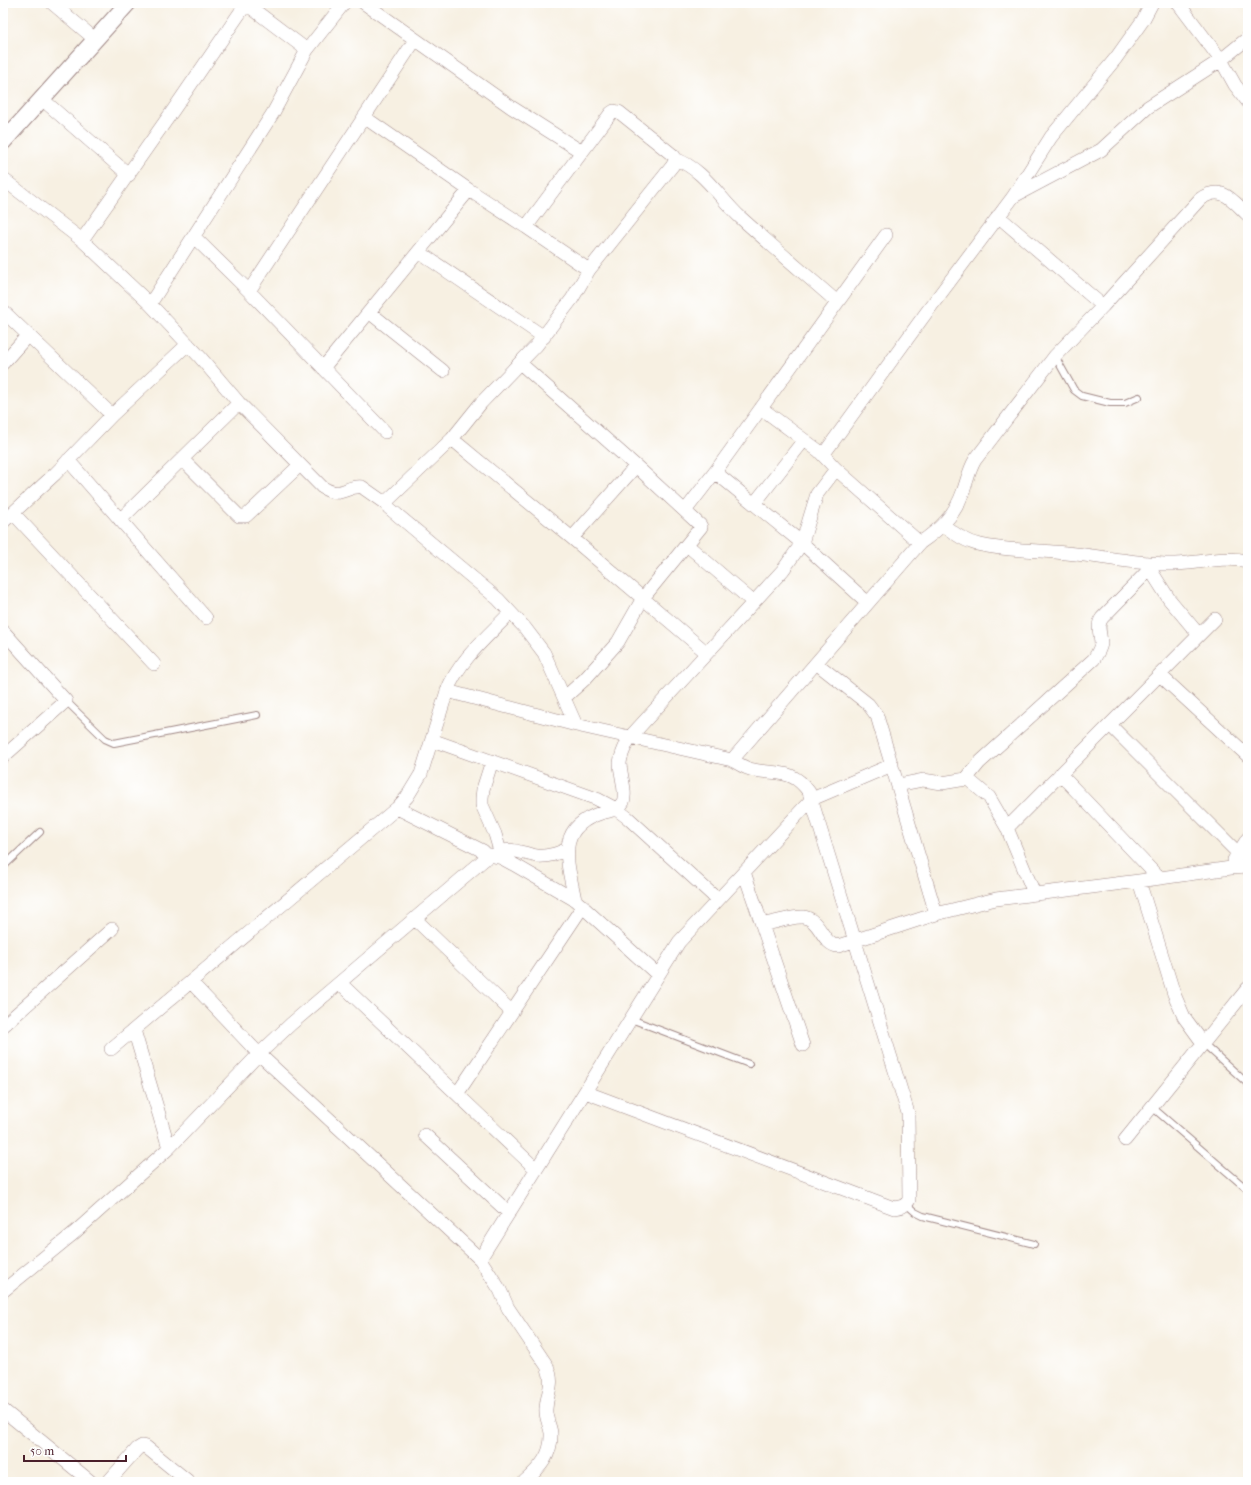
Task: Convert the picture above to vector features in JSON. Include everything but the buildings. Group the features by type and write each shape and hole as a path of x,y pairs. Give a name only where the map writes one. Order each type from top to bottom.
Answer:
{"street":[{"path":"52,3 96,40"},
{"path":"3,142 128,3"},
{"path":"82,240 245,3 307,50"},
{"path":"150,304 273,113 307,50 344,3"},
{"path":"364,3 511,107 582,152"},
{"path":"823,455 1012,197 1051,137 1116,58 1143,20 1152,3"},
{"path":"1178,3 1221,60 1235,85 1248,102"},
{"path":"1012,197 1101,150 1148,107 1221,60 1248,38"},
{"path":"249,291 415,40"},
{"path":"42,99 128,175"},
{"path":"526,227 611,113 614,111 619,112 674,156 675,159 689,166 702,176 740,217 838,302"},
{"path":"364,117 468,190 589,270"},
{"path":"385,502 452,439 481,403 544,337 572,299 589,270 673,165 675,159"},
{"path":"3,179 82,240 150,304 200,357 239,403 315,482 328,492 336,493 362,487 385,502 389,508 498,599 525,628 544,653 576,725"},
{"path":"323,368 468,190"},
{"path":"732,760 920,543 943,525 957,506 970,468 975,460 1055,356 1103,306 1200,199 1207,194 1215,192 1223,194 1248,215"},
{"path":"998,216 1103,306"},
{"path":"685,511 715,472 886,234"},
{"path":"194,237 249,291 385,432"},
{"path":"419,252 544,337"},
{"path":"3,311 112,415"},
{"path":"369,312 443,371"},
{"path":"3,363 28,335"},
{"path":"154,664 8,518 112,415 188,344"},
{"path":"520,363 636,466 701,527 643,598 618,642 585,679 564,698"},
{"path":"120,520 239,403"},
{"path":"761,408 823,455 836,469 920,543"},
{"path":"452,439 572,538 707,653"},
{"path":"754,504 804,440"},
{"path":"182,459 239,516 242,517 246,516 300,465"},
{"path":"68,460 206,618"},
{"path":"572,538 636,466"},
{"path":"457,1094 512,1012 579,903 569,869 568,849 571,835 574,830 595,815 616,809 623,801 621,758 630,737 783,570 802,543 817,494 836,469"},
{"path":"715,472 802,543 868,603"},
{"path":"943,525 961,538 980,545 1067,553 1147,566 1236,559 1248,560"},
{"path":"687,545 753,602"},
{"path":"1147,566 1169,600 1199,635"},
{"path":"898,785 922,780 942,783 966,779 979,763 1094,659 1101,644 1099,622 1147,566"},
{"path":"111,1049 397,808 415,786 421,774 452,680 463,664 485,638 510,613"},
{"path":"1007,828 1215,619"},
{"path":"3,631 66,701 3,757"},
{"path":"816,663 873,709 877,716 936,914"},
{"path":"1160,675 1248,756"},
{"path":"448,691 576,725 732,760 754,770 782,773 792,776 804,785 812,799 908,1113 909,1200 902,1207 894,1208 585,1092"},
{"path":"1110,725 1238,852"},
{"path":"432,740 597,799 616,809 628,818 718,900"},
{"path":"492,761 483,790 482,805 495,834 494,854"},
{"path":"480,1259 679,942 812,799 892,765"},
{"path":"1060,774 1159,878"},
{"path":"966,779 983,790 989,797 1007,828 1034,893"},
{"path":"397,808 483,851 494,854 579,903 658,975"},
{"path":"1231,868 1238,852 1248,838"},
{"path":"3,1290 74,1233 169,1148 259,1054 291,1024 482,863 486,858 494,854 511,850 537,856 546,856 568,849"},
{"path":"762,925 802,917 814,922 828,942 838,946 936,914 996,899 1248,867"},
{"path":"744,872 804,1045"},
{"path":"1139,881 1174,994 1184,1017 1203,1043"},
{"path":"415,919 512,1012"},
{"path":"4,1022 112,929"},
{"path":"191,982 259,1054 480,1259 500,1290 508,1308 548,1366 552,1382 546,1410 551,1432 550,1447 546,1459 538,1470 524,1482"},
{"path":"340,983 536,1169"},
{"path":"1125,1140 1248,988"},
{"path":"134,1030 169,1148"},
{"path":"425,1135 509,1213"},
{"path":"3,1410 91,1482"},
{"path":"108,1482 137,1449 142,1446 146,1447 188,1482"}],"lane":[{"path":"1055,356 1074,390 1082,396 1110,403 1125,403 1139,396"},
{"path":"66,701 105,739 114,743 257,716"},
{"path":"3,867 40,832"},
{"path":"631,1019 749,1064"},
{"path":"1203,1043 1248,1084"},
{"path":"1152,1107 1248,1190"},
{"path":"906,1204 915,1212 923,1216 1034,1244"}]}
